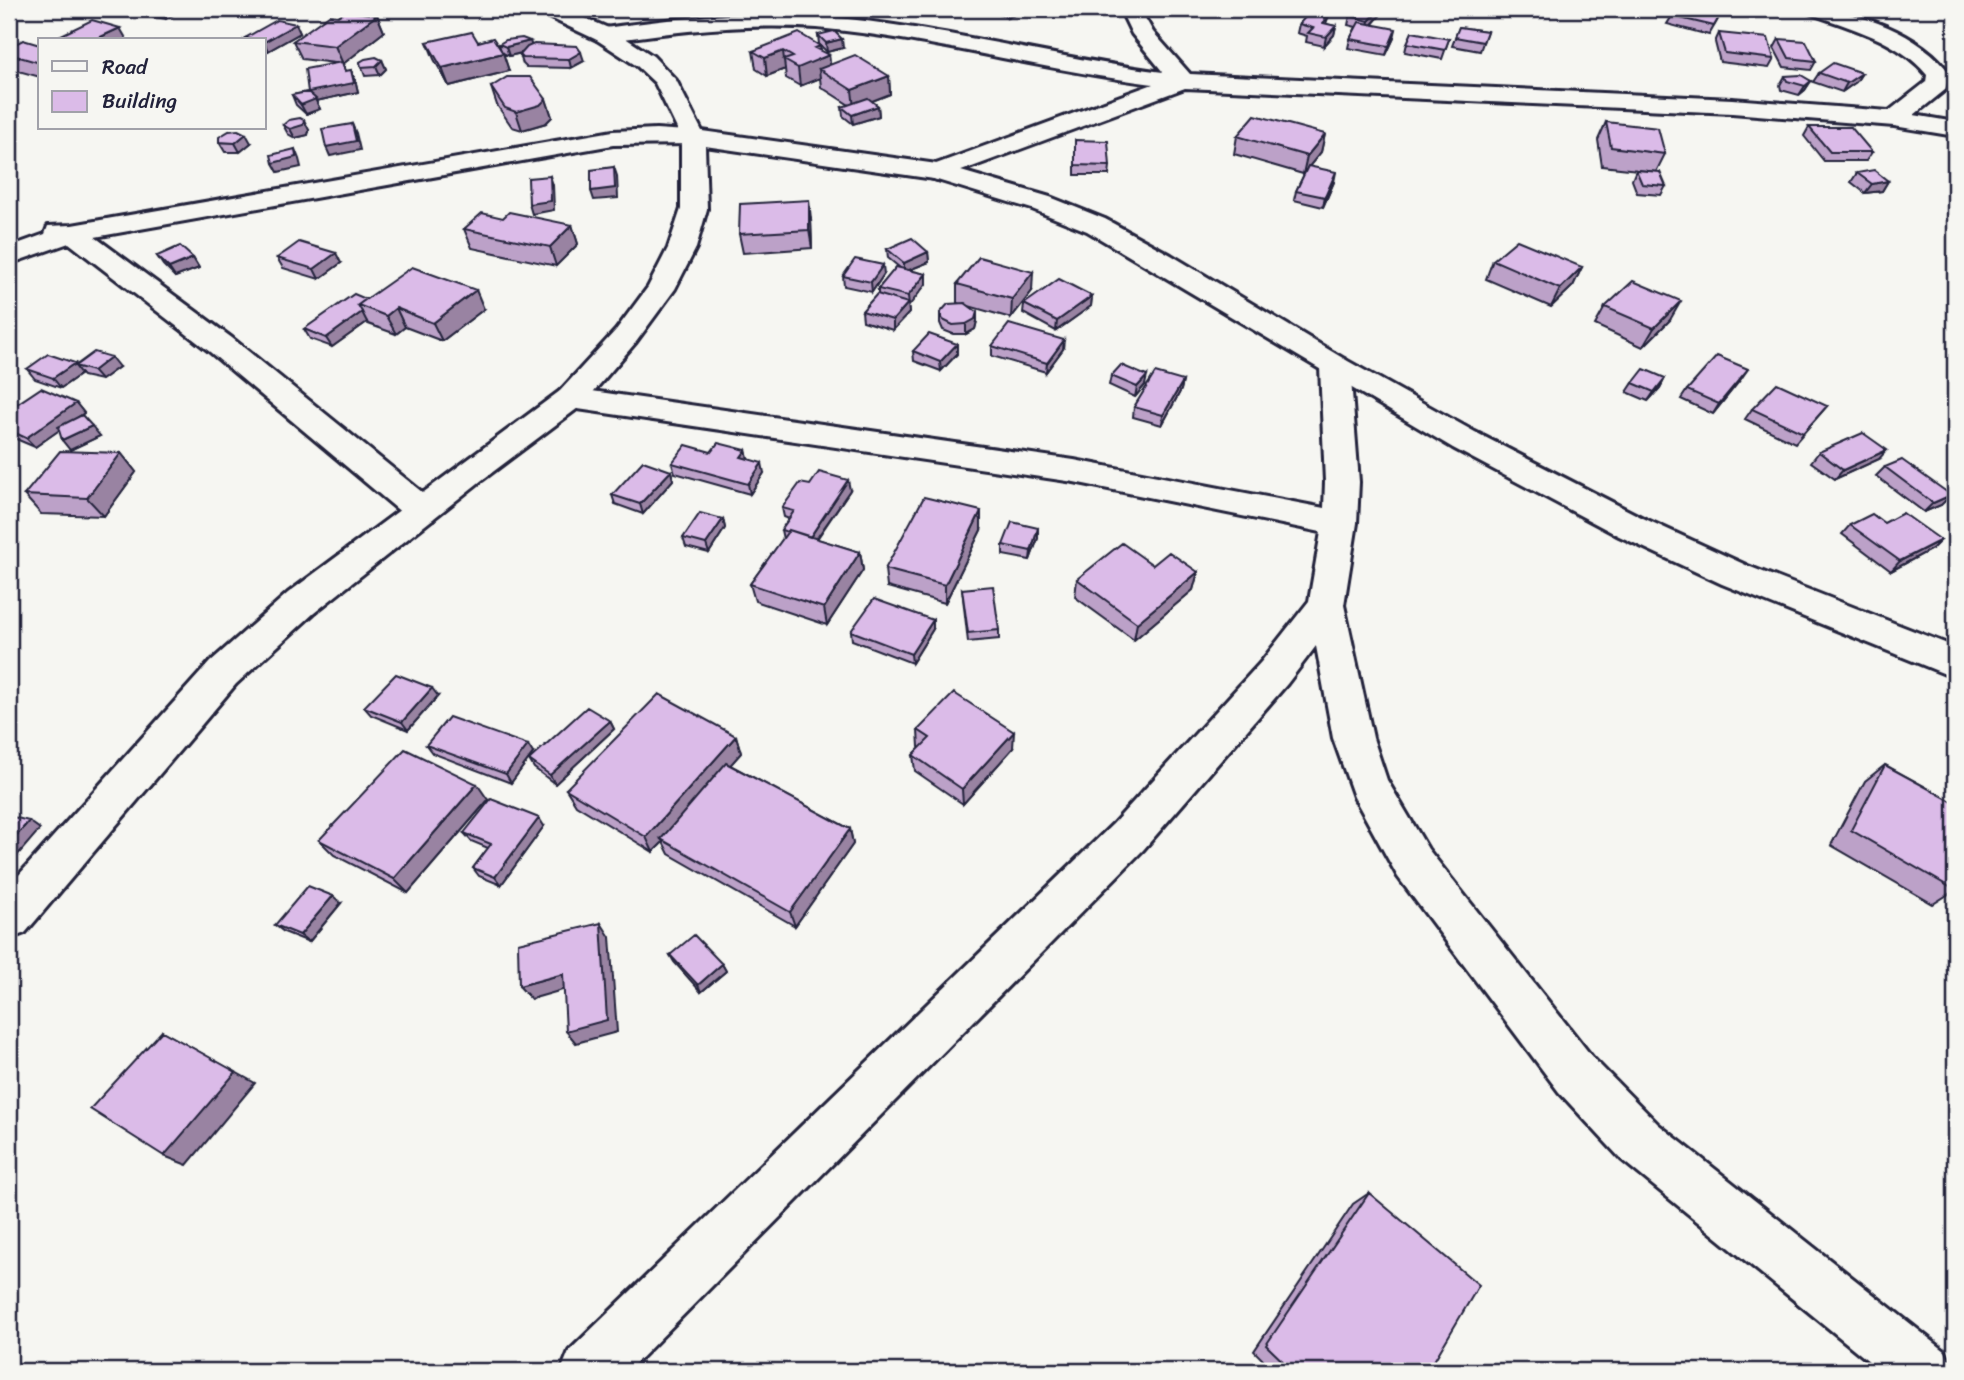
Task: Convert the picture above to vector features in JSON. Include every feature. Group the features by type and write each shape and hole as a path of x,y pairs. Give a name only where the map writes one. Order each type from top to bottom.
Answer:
{"street":[{"path":"9,918 223,673 302,603 571,398 626,336 661,289 682,248 694,209 693,137 665,80 645,61 605,35 547,9"},
{"path":"1130,9 1143,34 1183,81"},
{"path":"1816,9 1907,46 1931,62 1939,74 1937,85 1894,120"},
{"path":"605,35 676,24 767,19 821,22 919,36 1118,74 1183,81 1732,106 1894,120 1955,129"},
{"path":"936,172 1183,81"},
{"path":"9,256 72,233 613,138 693,137 936,172 1041,203 1096,225 1464,440 1632,527 1735,575 1955,663"},
{"path":"9,228 72,233 221,345 421,510"},
{"path":"1335,367 1342,482 1340,523 1326,605 1353,738 1368,785 1413,863 1576,1075 1640,1142 1925,1371"},
{"path":"571,398 1074,471 1340,523"},
{"path":"589,1371 1128,837 1265,683 1326,605"}],"building":[{"path":"1356,9 1380,9 1369,21 1350,16"},
{"path":"1676,9 1709,9 1722,12 1714,26 1672,16"},
{"path":"346,11 377,15 335,46 293,41 329,15 338,16"},
{"path":"1309,13 1328,18 1323,23 1336,26 1326,37 1308,33 1313,28 1299,24"},
{"path":"92,20 120,28 98,38 55,38"},
{"path":"277,20 296,24 266,41 266,38 245,38"},
{"path":"1359,22 1396,29 1389,46 1350,39"},
{"path":"1459,27 1487,31 1483,42 1455,37"},
{"path":"834,31 842,39 826,43 818,35"},
{"path":"472,32 478,42 493,38 503,53 442,68 427,42"},
{"path":"1412,32 1449,39 1445,50 1407,43"},
{"path":"799,33 820,46 815,48 829,55 798,68 784,60 793,57 783,51 765,58 753,51"},
{"path":"1719,33 1768,38 1774,59 1725,53"},
{"path":"522,38 530,41 506,47 499,44 506,40"},
{"path":"1779,39 1806,41 1816,61 1789,58"},
{"path":"23,40 38,44 38,62 9,54 9,47"},
{"path":"534,44 577,46 581,52 569,59 523,58 520,55"},
{"path":"855,55 889,76 852,90 819,69"},
{"path":"376,57 382,60 376,66 361,67 360,62"},
{"path":"342,62 345,71 351,70 354,83 308,92 305,69"},
{"path":"1833,63 1862,73 1847,83 1819,73"},
{"path":"1801,75 1811,81 1805,86 1787,81 1785,76"},
{"path":"507,77 530,77 546,99 540,105 516,112 505,108 491,87"},
{"path":"308,92 316,99 301,105 292,95"},
{"path":"868,98 878,106 852,115 842,107"},
{"path":"1255,115 1325,134 1307,156 1237,136"},
{"path":"289,120 304,120 303,125 290,129 283,125"},
{"path":"1606,122 1658,128 1665,154 1611,147"},
{"path":"352,124 356,141 326,147 322,129"},
{"path":"1809,127 1851,127 1872,152 1830,152"},
{"path":"238,130 246,134 235,143 219,142 219,137 229,131"},
{"path":"1075,140 1108,141 1110,166 1075,165"},
{"path":"295,149 296,157 273,163 271,155"},
{"path":"1308,166 1336,172 1325,197 1296,191"},
{"path":"614,167 615,188 591,191 591,170"},
{"path":"1636,170 1660,172 1666,186 1642,184"},
{"path":"1874,170 1888,181 1872,184 1857,173"},
{"path":"550,176 551,201 529,204 528,178"},
{"path":"809,200 809,230 739,234 740,204"},
{"path":"509,212 572,225 550,247 464,229 482,213 503,218"},
{"path":"912,238 928,252 904,263 887,249"},
{"path":"1517,240 1582,267 1560,289 1493,260"},
{"path":"299,242 336,253 314,269 277,258"},
{"path":"180,246 193,258 169,268 157,256"},
{"path":"979,257 1033,272 1012,299 957,284"},
{"path":"855,259 883,265 871,282 843,276"},
{"path":"412,267 476,290 433,323 396,308 386,316 358,305"},
{"path":"896,267 926,274 908,296 878,289"},
{"path":"1059,279 1092,296 1057,321 1024,304"},
{"path":"1633,281 1681,301 1654,328 1605,307"},
{"path":"354,294 366,299 358,305 362,312 326,338 304,329"},
{"path":"877,294 908,303 893,320 862,311"},
{"path":"965,303 977,312 975,319 966,324 953,325 943,320 940,313 948,304"},
{"path":"1009,324 1064,340 1047,363 992,346"},
{"path":"929,334 957,344 940,362 913,351"},
{"path":"94,352 111,357 93,371 75,366"},
{"path":"48,354 75,363 53,378 27,369"},
{"path":"1717,356 1748,369 1719,404 1687,390"},
{"path":"1121,365 1147,376 1137,387 1111,376"},
{"path":"1644,369 1665,378 1654,392 1633,383"},
{"path":"1155,373 1183,381 1163,415 1134,407"},
{"path":"1777,383 1827,406 1803,433 1752,409"},
{"path":"41,388 76,403 26,438 9,430 9,416 17,411 11,408"},
{"path":"82,415 92,426 62,440 58,427"},
{"path":"1863,433 1887,450 1843,470 1819,452"},
{"path":"718,443 746,450 741,457 762,463 748,484 672,463 686,445 711,452"},
{"path":"60,451 121,453 87,498 24,495"},
{"path":"1902,460 1951,495 1933,503 1885,467"},
{"path":"643,461 671,471 640,504 612,495"},
{"path":"819,472 848,480 810,537 781,530 794,511 782,508 800,483 810,485"},
{"path":"924,497 981,511 945,585 885,569"},
{"path":"700,513 723,519 706,544 683,538"},
{"path":"1903,513 1941,540 1900,561 1850,525 1872,514 1884,523"},
{"path":"1012,522 1038,528 1031,551 1003,545"},
{"path":"789,530 860,552 824,608 750,584"},
{"path":"1122,543 1153,565 1169,552 1198,572 1137,623 1077,579"},
{"path":"993,586 999,630 968,633 962,589"},
{"path":"874,599 933,620 911,654 851,631"},
{"path":"396,674 432,688 402,722 364,707"},
{"path":"954,693 1014,732 962,789 913,755 930,738 918,730"},
{"path":"659,694 736,736 646,837 566,789"},
{"path":"587,707 610,721 550,775 529,760"},
{"path":"449,717 528,745 506,774 426,745"},
{"path":"405,749 477,784 394,879 319,840"},
{"path":"726,763 850,829 790,912 661,839"},
{"path":"1885,765 1955,803 1955,890 1851,830"},
{"path":"491,799 539,818 495,877 473,868 491,844 464,833"},
{"path":"9,816 29,821 9,844"},
{"path":"308,886 333,896 300,935 275,925"},
{"path":"601,923 607,1020 566,1031 563,974 519,986 518,943"},
{"path":"694,935 722,964 698,985 670,955"},
{"path":"162,1031 236,1072 164,1156 90,1109"},
{"path":"1369,1193 1479,1285 1428,1371 1293,1371 1266,1345"}]}
